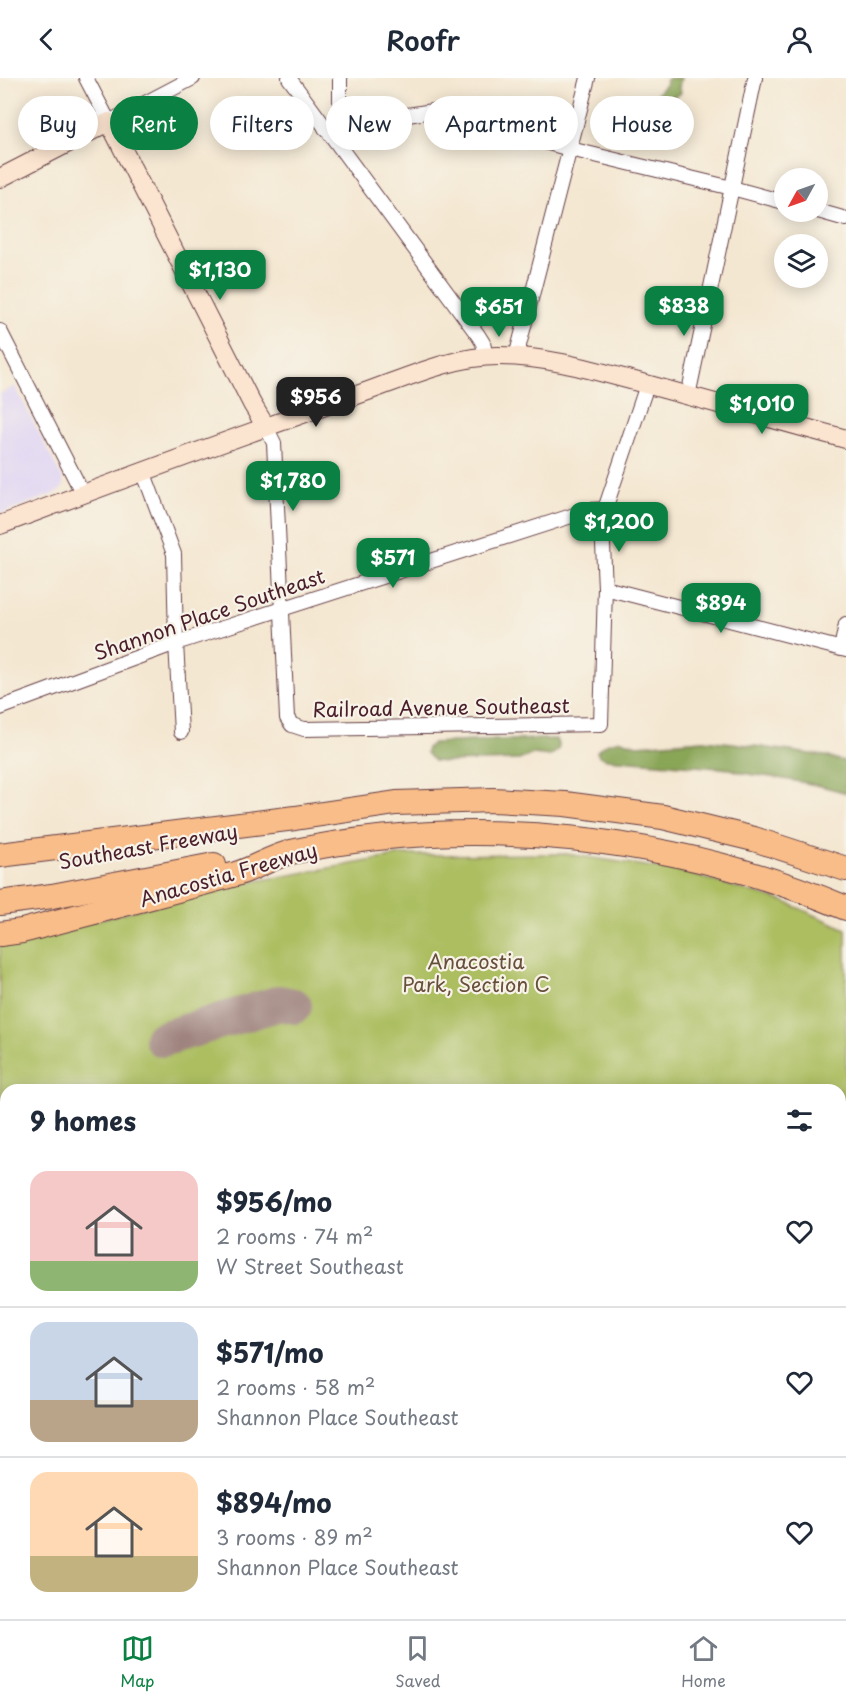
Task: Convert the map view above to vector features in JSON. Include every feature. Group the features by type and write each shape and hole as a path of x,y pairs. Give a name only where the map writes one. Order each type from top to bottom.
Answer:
{"highway":[{"name":"Anacostia Freeway","path":"0,855 374,806 493,800 565,804 638,813 702,826 780,846 846,869"},
{"name":"Southeast Freeway","path":"0,870 229,834 295,818"},
{"name":"Anacostia Freeway","path":"0,934 22,931 239,873 287,853 397,838 452,835 524,835 618,844 700,860 803,891 846,908"},
{"name":"Southeast Freeway","path":"0,903 52,896 287,853"},
{"path":"757,876 846,924"}],"main road":[{"path":"0,178 109,122 252,404 266,427"},
{"path":"0,525 143,471 429,370 464,360 486,357 516,357 572,365 846,439"}],"street":[{"path":"86,78 109,122 193,78"},
{"path":"289,78 325,128"},
{"path":"340,78 340,96"},
{"path":"578,117 588,78"},
{"path":"688,396 755,78"},
{"path":"342,150 478,335 483,343 486,357"},
{"path":"516,357 569,150"},
{"path":"578,150 774,199"},
{"path":"828,214 846,219"},
{"path":"0,332 83,494"},
{"path":"647,385 602,523 605,588 843,649 846,624"},
{"name":"Railroad Avenue Southeast","path":"266,427 274,443 287,718 300,728 601,724 605,588"},
{"path":"143,471 174,554 181,732"},
{"name":"Shannon Place Southeast","path":"0,708 176,643 281,608 590,510 605,509"}],"shaded area":[{"path":"15,386 63,480 63,486 55,493 0,514 0,394"}],"green space":[{"path":"668,78 681,78 680,94 655,96"},
{"path":"556,739 559,747 550,756 533,754 519,760 446,762 434,761 426,753 427,748 433,743"},
{"path":"621,740 637,745 703,740 825,756 846,762 846,793 809,784 746,774 731,769 607,759 599,756 597,752 601,747"},
{"name":"Anacostia Park, Section C","path":"567,854 679,871 783,901 846,929 846,1084 0,1084 0,945 228,886 402,855"}],"taxiway":[{"path":"162,1039 280,1003 294,1006"}]}
